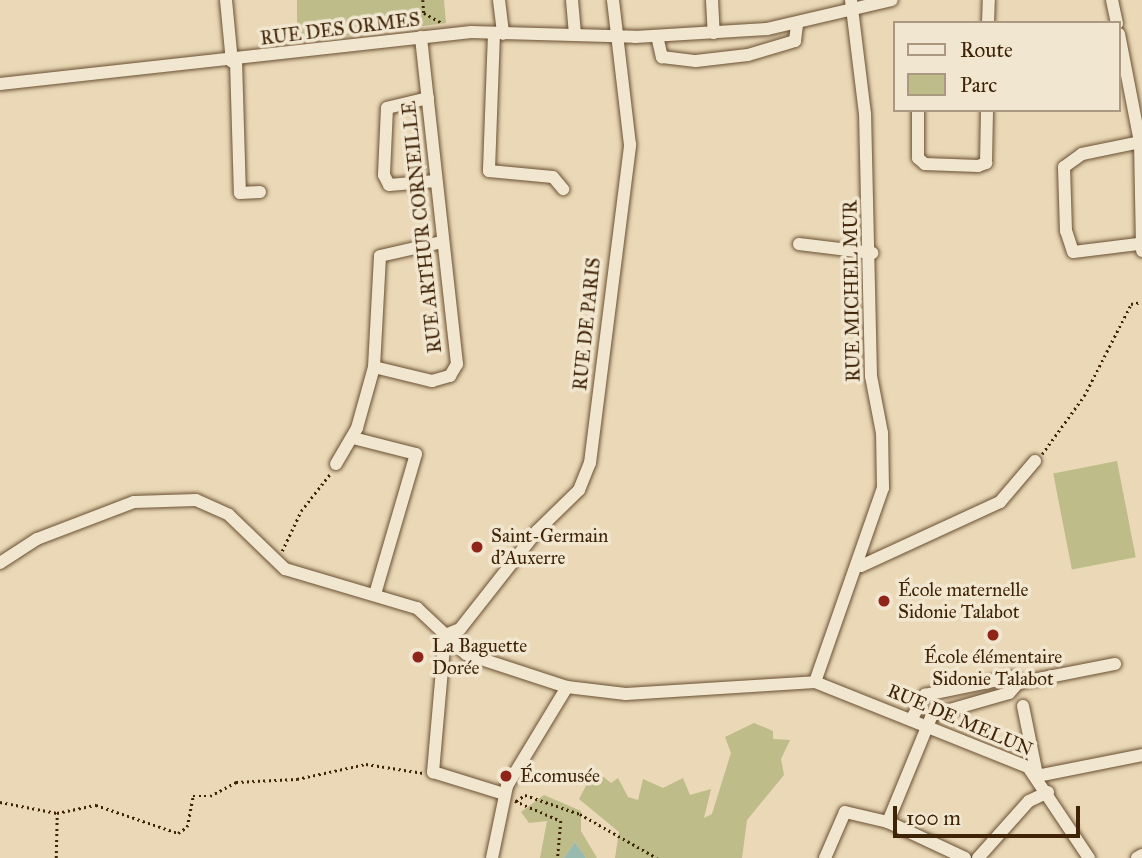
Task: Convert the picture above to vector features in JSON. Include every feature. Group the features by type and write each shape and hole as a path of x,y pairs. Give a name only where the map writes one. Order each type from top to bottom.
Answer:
{"street":[{"path":"226,0 234,62 240,193 260,192"},
{"path":"499,0 489,171 553,177 563,189"},
{"path":"572,0 575,34"},
{"name":"RUE DE PARIS","path":"445,635 474,611 537,531 579,490 590,463 630,145 613,0"},
{"path":"712,0 714,33"},
{"name":"RUE DES ORMES","path":"0,84 234,62 421,37 498,34 657,36 714,33 797,25 852,6 892,0"},
{"path":"988,21 989,0"},
{"path":"1112,0 1117,21"},
{"name":"RUE MICHEL MUR","path":"815,682 861,566 883,488 882,433 871,376 872,253 852,6"},
{"path":"657,36 662,57 696,61 748,55 795,41 797,25"},
{"name":"RUE ARTHUR CORNEILLE","path":"374,367 432,381 450,376 457,364 421,37"},
{"path":"1121,44 1140,142 1140,248 1073,252 1066,231 1064,167 1082,154 1140,142"},
{"path":"428,98 387,108 384,175 389,185 436,181"},
{"path":"918,112 918,158 925,164 978,166 986,163 987,112"},
{"path":"336,464 353,438 374,367 380,256 442,243"},
{"path":"799,244 872,253"},
{"path":"353,438 416,454 375,594"},
{"path":"861,566 1000,502 1035,461"},
{"path":"1,558 134,502 162,499 214,506 277,561 308,580 375,594 417,608 466,654 568,687 626,694 815,682"},
{"path":"445,635 433,772 505,794"},
{"path":"888,822 928,727 939,710 1009,693 1018,682 1115,664"},
{"path":"911,720 925,695 1013,677 1018,682"},
{"name":"RUE DE MELUN","path":"815,682 928,727 1037,776 1089,858"},
{"path":"492,858 505,794 568,687"},
{"path":"1023,706 1037,776 1142,755"},
{"path":"978,858 1029,801 1048,792"},
{"path":"825,858 845,811 888,822 961,857"},
{"path":"1137,858 1142,855"}],"path":[{"path":"423,0 424,13 441,20 445,36"},
{"path":"1035,461 1084,396 1130,304 1142,302"},
{"path":"277,561 301,511 336,464"},
{"path":"0,802 57,813 96,805 178,833 187,827 193,796 210,796 236,782 297,779 366,764 433,772"},
{"path":"558,858 561,821 515,802 525,794 580,814 657,858"},
{"path":"56,858 57,813"}],"green space":[{"path":"297,0 444,0 446,23 297,42"},
{"path":"1117,461 1136,557 1072,570 1053,473"},
{"path":"754,723 773,731 773,739 790,740 781,759 784,775 747,820 742,858 615,858 619,832 579,799 587,784 601,775 611,783 618,778 628,797 638,800 643,779 663,788 683,778 690,795 711,789 704,818 712,814 731,753 725,737"},
{"path":"544,795 581,811 581,831 597,858 586,858 575,842 564,858 540,858 547,821 529,823 521,812"}],"water":[{"path":"575,842 586,858 564,858"}],"place":[{"name":"Saint-Germain d'Auxerre","path":"477,547"},
{"name":"École maternelle Sidonie Talabot","path":"884,601"},
{"name":"École élémentaire Sidonie Talabot","path":"993,635"},
{"name":"La Baguette Dorée","path":"418,657"},
{"name":"Écomusée","path":"506,776"}]}
